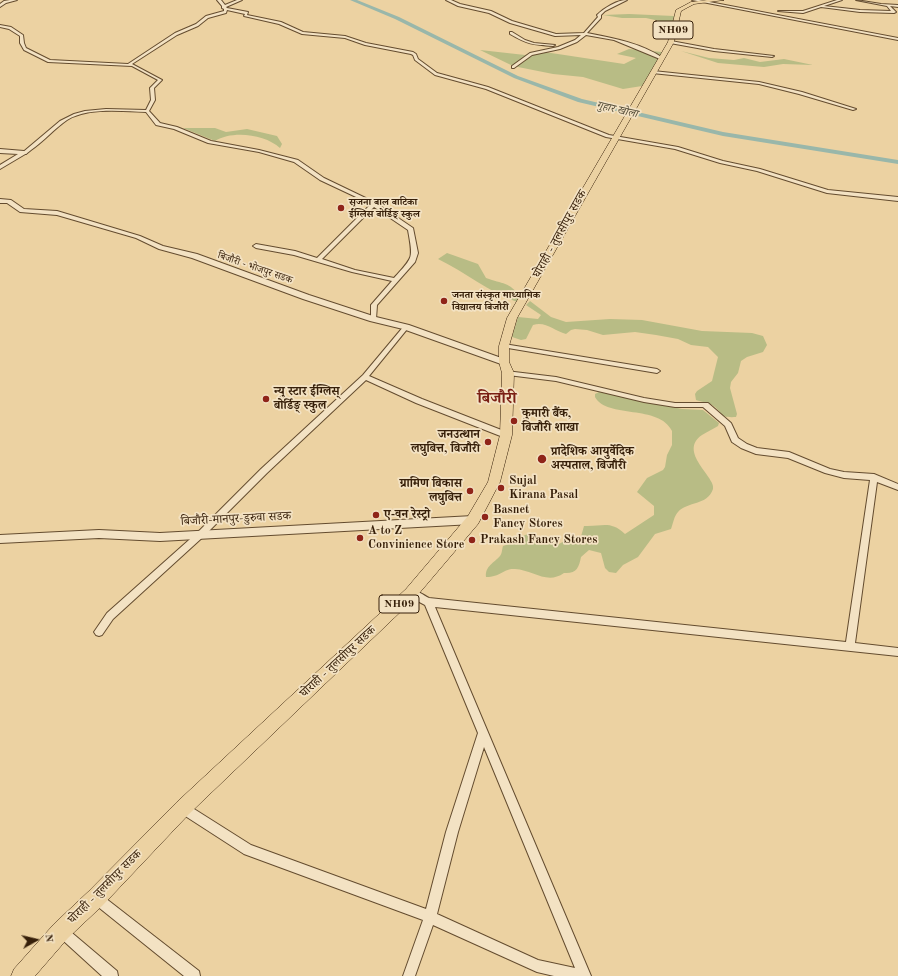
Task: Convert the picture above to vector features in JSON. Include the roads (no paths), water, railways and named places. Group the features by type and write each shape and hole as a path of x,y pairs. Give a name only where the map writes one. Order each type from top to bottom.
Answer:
{"main road":[{"name":"NH09","path":"615,138 671,42 679,10 684,6 721,0"},
{"name":"घोराही - तुलसीपुर सडक","path":"22,976 61,931 96,898 183,808 411,593 473,520 494,482 506,434 506,367 504,346 512,318 526,296 615,138"}],"street":[{"path":"0,6 5,2 15,0"},
{"path":"218,0 224,8 247,13 245,15 280,23 302,32 345,37 365,44 412,53 415,55 416,59 436,74 487,88 532,104 577,125 615,138 632,139 676,148 722,162 758,170 827,191 898,199"},
{"path":"224,8 240,0"},
{"path":"448,0 459,5 490,12 511,22 556,35 585,34 624,42 661,58"},
{"path":"513,67 531,54 564,46 576,41 585,34 600,17 599,14 624,0"},
{"path":"694,0 898,39"},
{"path":"777,10 803,12 840,0"},
{"path":"858,0 888,6 898,6"},
{"path":"819,6 860,11 894,12 888,6"},
{"path":"128,65 176,34 197,25 207,17 225,12 224,8"},
{"path":"737,8 762,8"},
{"path":"0,26 14,30 22,36 22,43 25,49 49,61 128,65 142,69 160,80 152,88 152,100 147,111"},
{"path":"511,33 524,41 534,44 564,46"},
{"path":"671,42 714,50 772,56"},
{"path":"653,72 762,85 793,91 818,100 854,109"},
{"path":"0,167 32,149 68,118 79,114 108,111 147,111 158,124 175,128 210,142 259,151 296,161 322,180 374,204 411,229 415,253 412,262 394,280 374,305 373,319"},
{"path":"0,151 24,153"},
{"name":"बिजौरी - भोजपुर सडक","path":"0,201 9,201 22,211 57,213 138,237 161,248 194,256 228,270 373,319 406,327 506,367"},
{"path":"318,260 374,204"},
{"path":"256,246 295,253 354,271 394,280"},
{"path":"99,632 110,616 201,534 264,472 365,377 406,327"},
{"path":"504,346 657,371"},
{"path":"506,367 644,400 675,405 705,405 728,425 735,440 744,446 756,451 789,455 828,471 844,475 874,477 898,487"},
{"path":"365,377 426,404 506,434"},
{"path":"850,647 874,477"},
{"name":"बिजौरी-मानपुर-डुरुवा सडक","path":"0,539 99,534 160,537 473,520"},
{"path":"411,593 428,602 898,652"},
{"path":"428,602 584,976"},
{"path":"409,976 430,917 452,832 483,733"},
{"path":"183,808 248,850 430,917 537,966 584,976"},
{"path":"96,898 194,976"},
{"path":"61,931 112,976"}],"waterway":[{"name":"गुहार खोला","path":"353,0 397,18 516,77 580,101 723,134 898,162"}],"place":[{"name":"सृजना बाल बाटिका ईंग्लिस बोर्डिङ् स्कुल","path":"341,208"},
{"name":"जनता संस्कृत माध्यामिक विद्यालय बिजौरी","path":"444,301"},
{"name":"न्यु स्टार ईंग्लिस् बोर्डिङ् स्कुल","path":"266,399"},
{"name":"कुमारी बैंक, बिजौरी शाखा","path":"514,421"},
{"name":"जनउत्थान लघुबित्त, बिजौरी","path":"488,442"},
{"name":"प्रादेशिक आयुर्वेदिक अस्पताल, बिजौरी","path":"542,459"},
{"name":"Sujal Kirana Pasal","path":"501,488"},
{"name":"ग्रामिण बिकास लघुबित्त","path":"470,491"},
{"name":"ए-वन रेस्ट्रो","path":"376,515"},
{"name":"Basnet Fancy Stores","path":"485,517"},
{"name":"A to Z Convinience Store","path":"360,538"},
{"name":"Prakash Fancy Stores","path":"472,540"}],"district":[{"name":"बिजौरी","path":"497,399"}]}
